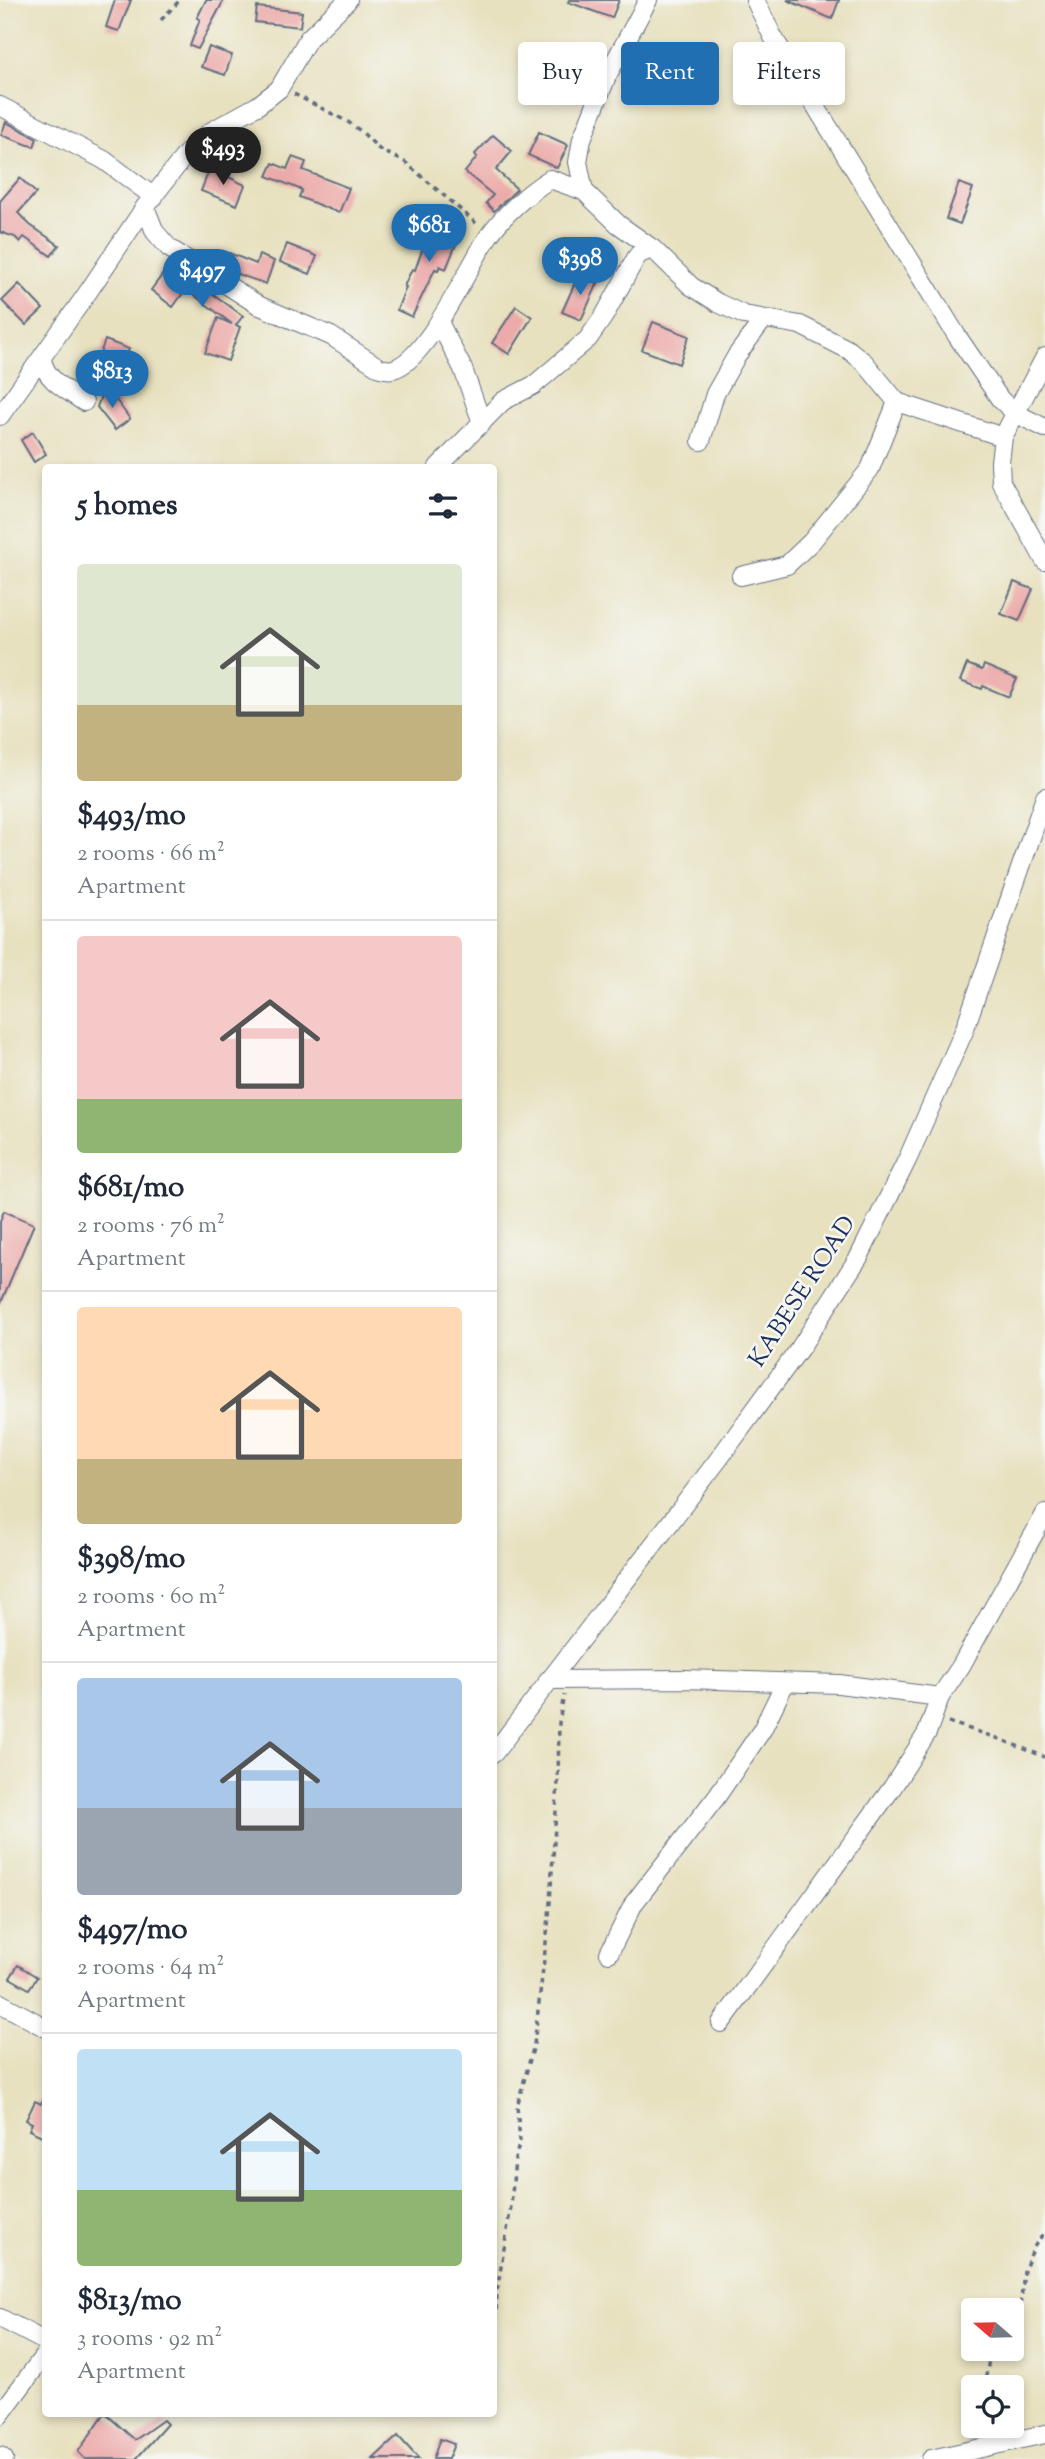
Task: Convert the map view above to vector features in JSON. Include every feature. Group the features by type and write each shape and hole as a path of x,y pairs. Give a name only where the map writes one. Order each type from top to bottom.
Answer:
{"street":[{"path":"0,416 149,202 186,154 210,132 257,106 279,89 308,39 348,0"},
{"path":"584,191 578,162 582,139 607,76 648,0"},
{"path":"755,0 773,37 957,336 1000,399 1015,413 1045,428"},
{"path":"0,106 104,160 149,202 155,232 169,248 260,306 331,336 380,368 398,368 415,353 439,322 489,235 535,188 551,179 584,191 618,224 653,249 691,286 727,307 763,320 800,325 849,350 864,363 897,402 1003,437"},
{"path":"441,464 503,401 534,385 588,339 604,317 636,258 639,254 653,249"},
{"path":"701,441 715,394 737,355 763,320"},
{"path":"439,322 463,369 482,423"},
{"path":"1045,357 1003,437 1000,462 1002,482 1045,561"},
{"path":"42,359 45,372 50,378 84,402"},
{"path":"741,576 787,565 812,541 870,469 897,402"},
{"name":"KABESE ROAD","path":"497,1749 718,1461 800,1348 859,1257 908,1158 964,1031 1045,797"},
{"path":"721,2023 892,1788 927,1733 940,1698 961,1666 1045,1514"},
{"path":"548,1681 685,1679 839,1684 940,1698"},
{"path":"609,1953 634,1903 717,1796 762,1730 785,1683"},
{"path":"0,2003 42,2026"},
{"path":"0,2318 42,2340"},
{"path":"0,2414 42,2358"},
{"path":"931,2459 1045,2434"}],"path":[{"path":"161,20 180,0"},
{"path":"279,89 302,97 348,122 380,150 405,162 489,235"},
{"path":"497,2291 511,2206 515,2159 520,2141 517,2106 534,2045 549,1917 559,1722 567,1680"},
{"path":"933,1718 997,1738 1045,1757"},
{"path":"1021,2298 1024,2271 1034,2247 1045,2231"}],"building":[{"path":"115,0 131,0 119,31 106,27"},
{"path":"206,0 224,0 198,49 190,46 200,19 197,18"},
{"path":"619,0 612,18 568,2"},
{"path":"787,0 839,0 832,19"},
{"path":"257,7 302,12 300,27 255,22"},
{"path":"209,47 232,55 225,75 201,67"},
{"path":"6,122 37,138 34,147 1,135"},
{"path":"539,132 568,145 557,168 528,155"},
{"path":"493,135 512,151 496,170 517,189 494,211 486,203 493,195 465,172 477,157 475,154"},
{"path":"292,157 306,162 303,170 349,188 339,213 299,197 302,190 267,176 273,163 287,169"},
{"path":"210,168 245,185 237,205 201,191"},
{"path":"20,178 36,193 18,213 59,245 51,256 24,237 20,242 15,237 0,232 0,201"},
{"path":"959,183 973,188 960,224 946,219"},
{"path":"429,219 461,232 446,269 440,266 438,270 435,269 412,317 397,310 406,287 404,286 412,269 415,270 427,236 423,235"},
{"path":"287,244 317,256 310,274 280,262"},
{"path":"229,253 256,264 259,255 274,261 266,284 223,269"},
{"path":"171,263 243,316 236,325 240,327 228,361 205,353 218,318 232,324 186,289 173,307 151,290"},
{"path":"579,274 598,283 581,320 562,312"},
{"path":"19,284 43,309 26,325 2,301"},
{"path":"516,306 532,317 509,354 492,343"},
{"path":"653,322 689,336 679,364 642,350"},
{"path":"105,340 129,349 124,363 100,354"},
{"path":"105,385 130,419 115,430 97,407"},
{"path":"33,432 46,454 34,462 21,440"},
{"path":"1014,582 1033,589 1019,621 1001,614"},
{"path":"967,664 982,670 984,665 1017,679 1009,697 983,686 982,689 960,681"},
{"path":"4,1211 34,1224 0,1305 0,1221"},
{"path":"18,1965 37,1977 29,1989 10,1978"},
{"path":"35,2101 41,2104 42,2102 42,2136 29,2130 32,2123 26,2120"},
{"path":"102,2417 109,2417 135,2440 163,2420 167,2424 136,2459 85,2459 78,2452"},
{"path":"398,2436 419,2459 373,2459"},
{"path":"440,2439 454,2444 448,2459 433,2459"}]}
